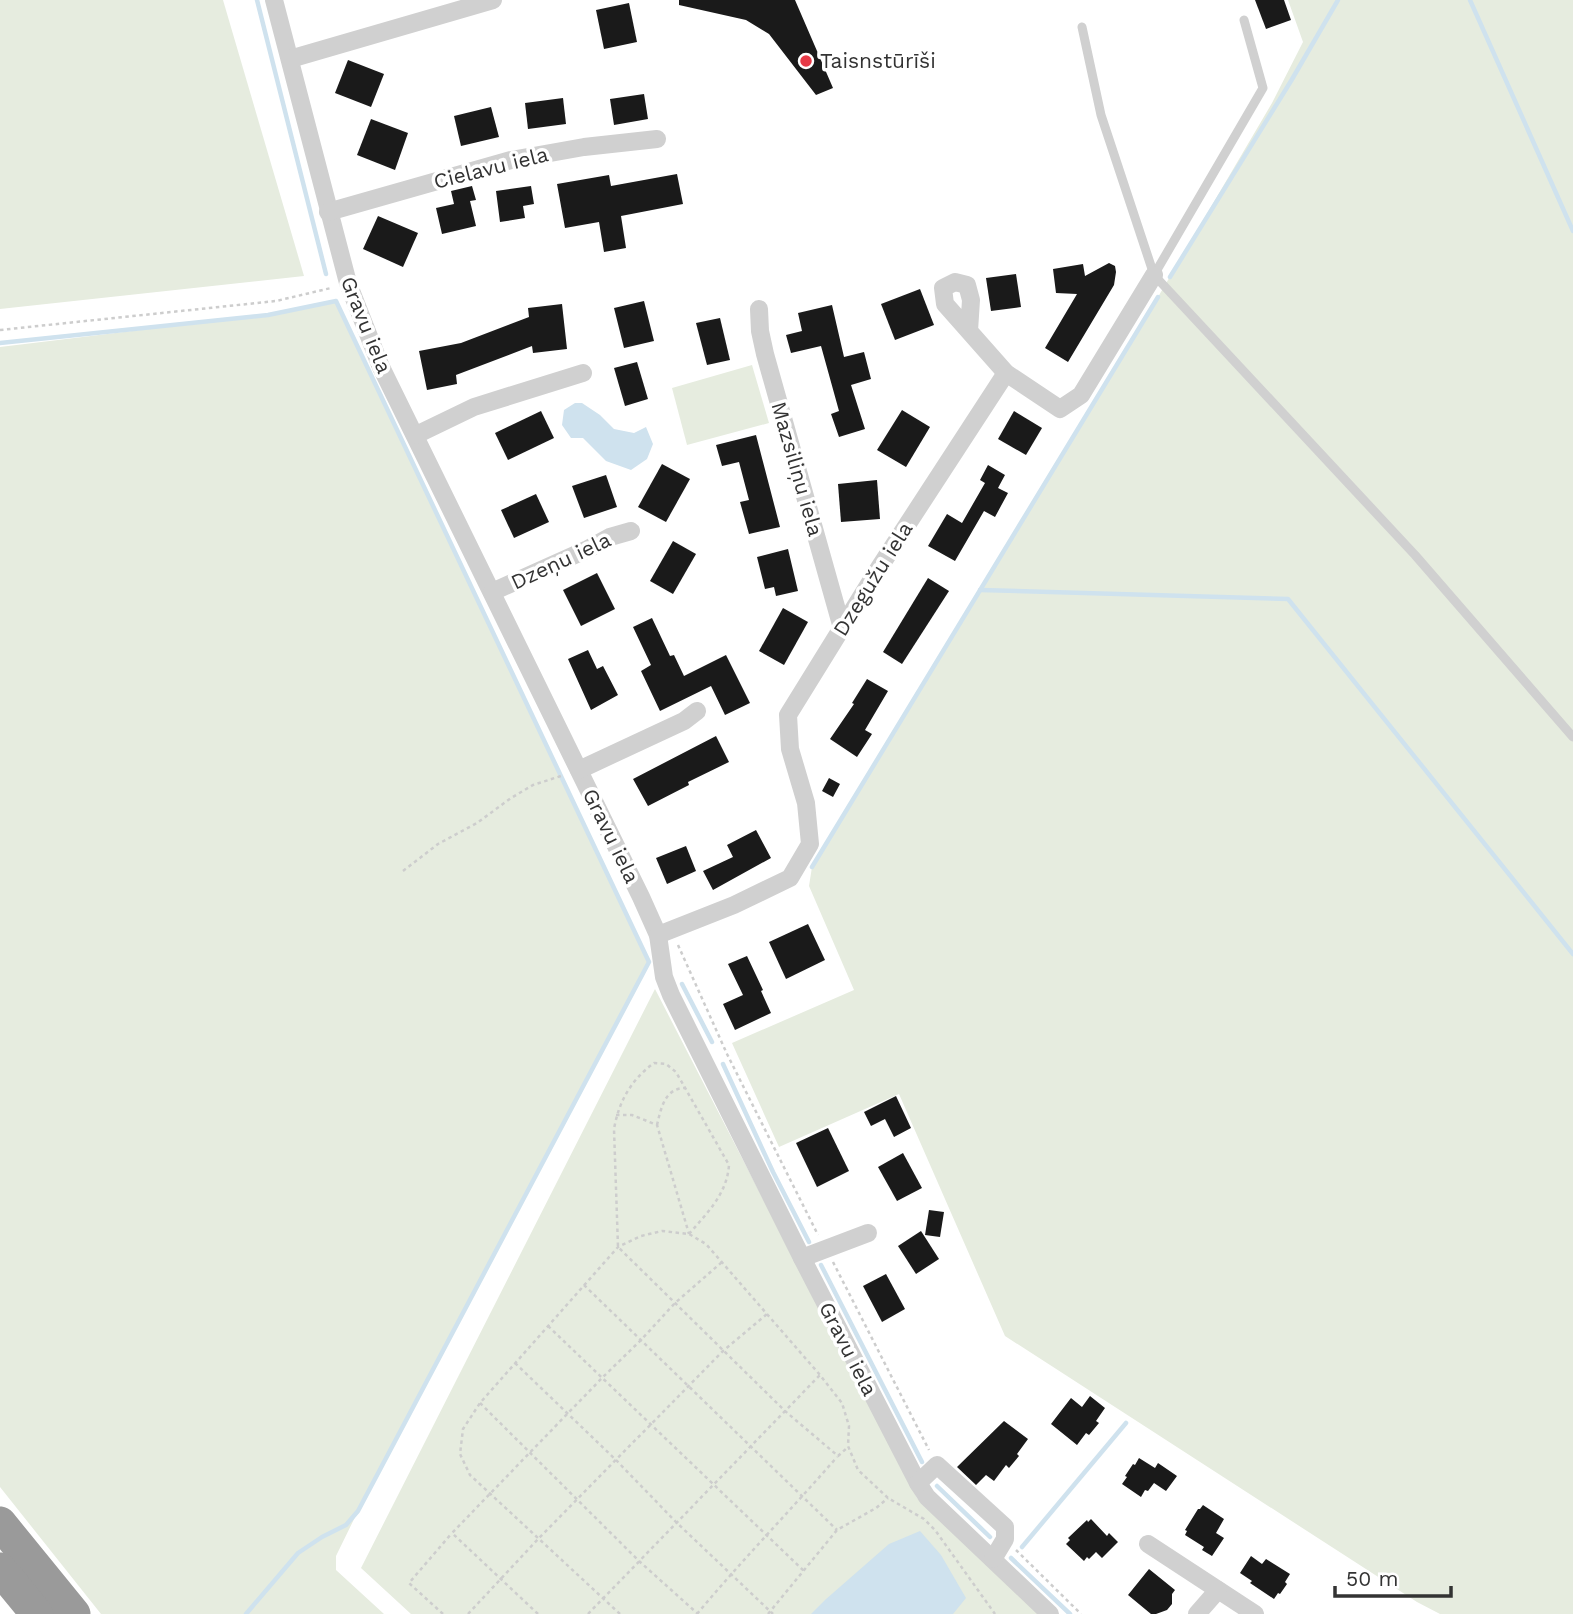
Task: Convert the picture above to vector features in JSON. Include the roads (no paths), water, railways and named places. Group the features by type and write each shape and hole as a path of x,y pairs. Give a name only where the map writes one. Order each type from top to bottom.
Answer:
{"highway":[{"path":"0,1523 74,1614"},
{"path":"0,1569 37,1614"}],"street":[{"name":"Gravu iela","path":"274,0 348,283 381,367 641,897 658,935 664,977 671,995 918,1483 927,1497 1050,1614"},
{"path":"289,59 493,0"},
{"name":"Cielavu iela","path":"328,212 511,160 584,147 656,139"},
{"path":"969,331 1006,373 1060,409 1081,395 1154,275"},
{"name":"Mazsiliņu iela","path":"759,309 765,354 842,628"},
{"path":"416,435 474,407 583,373"},
{"name":"Dzegužu iela","path":"658,935 734,905 790,878 810,844 806,803 790,749 788,715 879,568 1006,373"},
{"name":"Dzeņu iela","path":"492,592 610,537 631,531"},
{"path":"579,769 684,721 697,711"},
{"path":"802,1258 868,1233"},
{"path":"918,1483 937,1465 1005,1527 1005,1539 993,1559"},
{"path":"1148,1544 1255,1614"},
{"path":"1197,1614 1218,1590"}],"lane":[{"path":"1154,275 1263,89 1244,20"},
{"path":"1082,27 1101,115 1154,275 1415,555 1573,737"}],"water":[{"path":"575,403 582,403 600,415 614,429 634,433 646,427 653,444 647,459 631,470 606,461 583,438 571,438 562,425 564,410"},
{"path":"920,1531 941,1555 966,1598 953,1614 811,1614 889,1544"}],"waterway":[{"path":"257,0 326,274"},
{"path":"1170,277 1338,0"},
{"path":"1470,0 1573,231"},
{"path":"812,867 1158,297"},
{"path":"0,343 268,315 336,301 649,962 358,1511 346,1525 298,1553 246,1614"},
{"path":"980,590 1288,599 1573,954"},
{"path":"682,984 712,1042"},
{"path":"723,1064 809,1242"},
{"path":"821,1265 922,1462"},
{"path":"1022,1547 1126,1423"},
{"path":"937,1486 990,1537"},
{"path":"1011,1558 1070,1614"}],"place":[{"name":"Taisnstūrīši","path":"806,61"}]}
